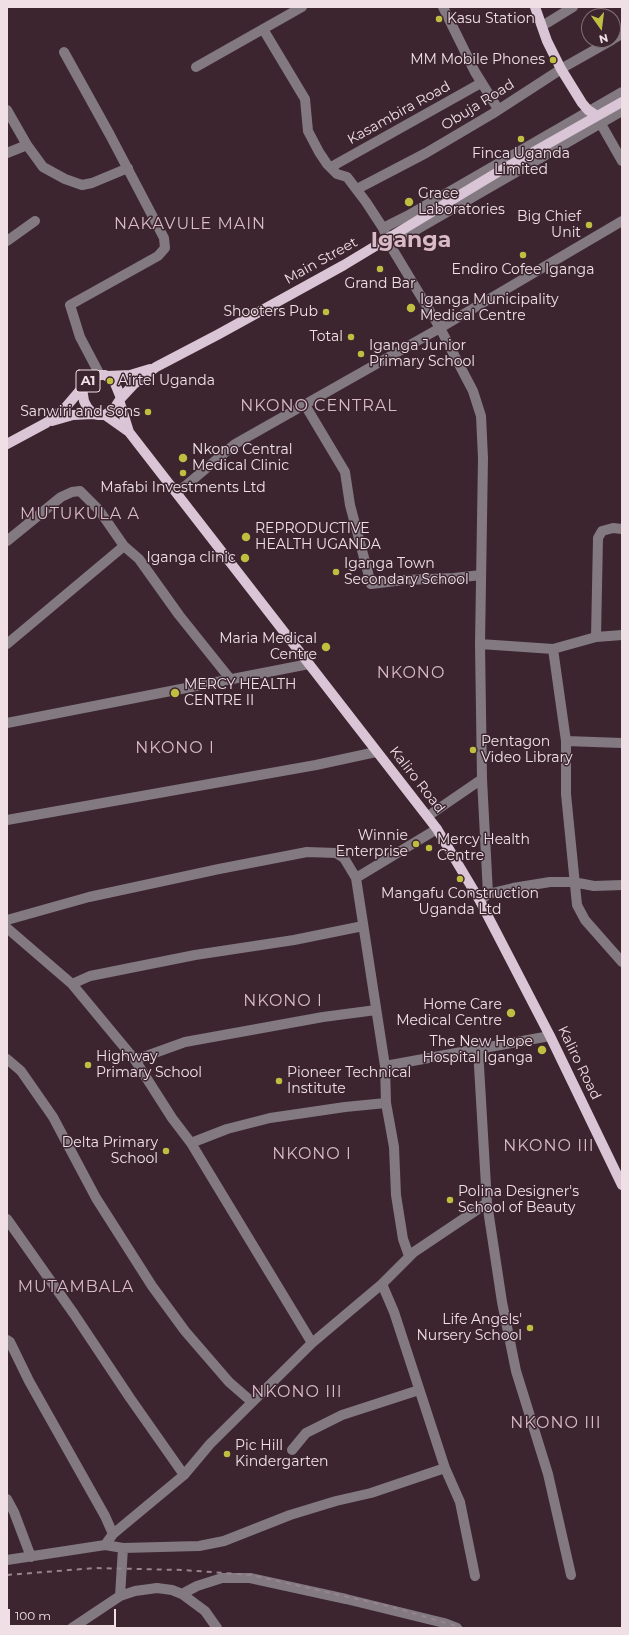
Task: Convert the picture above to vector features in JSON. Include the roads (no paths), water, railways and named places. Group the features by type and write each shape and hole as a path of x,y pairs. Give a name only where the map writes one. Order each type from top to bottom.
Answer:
{"main road":[{"path":"535,7 547,41 563,68 595,114"},
{"path":"541,7 563,68"},
{"name":"Main Street","path":"156,367 389,242 498,172 595,114 622,102"},
{"name":"A1","path":"7,444 46,422 65,408 89,379 103,376 130,374 156,367"},
{"name":"A1","path":"46,422 73,415 105,415 114,409 134,384 156,367"},
{"name":"A1","path":"103,376 114,381 121,400"},
{"name":"A1","path":"82,388 84,401 93,414"},
{"name":"Kaliro Road","path":"121,400 129,432"},
{"name":"Kaliro Road","path":"105,415 129,432 437,829 480,901 550,1036 622,1185"}],"street":[{"path":"196,67 302,7"},
{"path":"443,7 462,50 498,109"},
{"path":"546,23 573,7"},
{"path":"263,29 305,99 308,130 319,152 327,164 337,174 348,177 383,228 389,242 440,328 472,391 481,416 483,458 480,644 482,780 488,894"},
{"name":"Obuja Road","path":"357,189 426,153 598,48"},
{"path":"64,52 128,168 164,238 165,248 158,256 70,305 80,337 103,376"},
{"name":"Kasambira Road","path":"331,167 481,83"},
{"name":"Main Street","path":"383,228 595,114 622,92"},
{"path":"7,110 27,145 43,167 65,179 82,185 92,183 128,168"},
{"name":"Main Street","path":"595,114 622,110"},
{"path":"595,114 622,161"},
{"path":"7,153 27,145"},
{"path":"177,493 235,444 440,328 622,221"},
{"path":"7,241 35,222"},
{"path":"305,405 345,472 350,505 371,584 404,580 454,578 481,574"},
{"path":"7,541 61,497 72,492 80,491 99,510 124,546 139,559 179,614 231,680"},
{"path":"596,637 598,538 602,532 613,528 622,529"},
{"path":"7,644 124,546"},
{"path":"480,644 553,649 596,637 622,635"},
{"path":"553,649 566,741 566,794 573,882 577,905 585,920 622,962"},
{"path":"7,723 309,664"},
{"path":"566,741 622,743"},
{"path":"7,820 316,765 376,752"},
{"path":"428,816 482,780"},
{"path":"356,878 437,829"},
{"path":"7,920 88,897 218,869 307,852 336,853 344,858 356,878 385,1066 386,1103 394,1147 396,1195 403,1239 409,1256"},
{"path":"480,901 488,894 531,884 573,882 594,886 622,885"},
{"path":"72,984 90,976 195,955 294,940 363,926"},
{"path":"7,928 72,984 135,1060 172,1118 191,1144 312,1343"},
{"path":"135,1060 185,1042 376,1010"},
{"path":"385,1066 550,1036"},
{"path":"478,1049 487,1203 502,1302 516,1371 548,1474 571,1575"},
{"path":"7,1059 21,1071 53,1117 96,1198 152,1286 185,1331 229,1382 252,1402"},
{"path":"191,1144 227,1129 270,1118 386,1103"},
{"path":"105,1546 114,1534 184,1476 210,1444 312,1343 382,1284 409,1256 487,1203"},
{"path":"7,1219 74,1314 184,1476"},
{"path":"382,1284 394,1312 445,1468 460,1502 475,1576"},
{"path":"7,1340 10,1342 29,1381 114,1534"},
{"path":"292,1450 306,1432 342,1415 419,1390"},
{"path":"7,1560 105,1546 123,1548 199,1546 224,1541 290,1515 336,1501 371,1493 445,1468"},
{"path":"7,1499 14,1512 31,1557"},
{"path":"120,1596 123,1548"},
{"path":"182,1594 197,1586 222,1578 250,1578 346,1599 444,1623 457,1628"},
{"path":"72,1628 120,1596 135,1591 158,1588 172,1590 182,1594 204,1611 217,1628"}],"railway":[{"path":"7,1575 95,1568 183,1570 251,1575 392,1607 463,1628"}],"place":[{"name":"Kasu Station","path":"439,19"},
{"name":"MM Mobile Phones","path":"553,60"},
{"name":"Finca Uganda Limited","path":"521,139"},
{"name":"Grace Laboratories","path":"409,202"},
{"name":"Big Chief Unit","path":"589,225"},
{"name":"Endiro Cofee Iganga","path":"523,255"},
{"name":"Grand Bar","path":"380,269"},
{"name":"Iganga Municipality Medical Centre","path":"411,308"},
{"name":"Shooters Pub","path":"326,312"},
{"name":"Total","path":"351,337"},
{"name":"Iganga Junior Primary School","path":"361,354"},
{"name":"Airtel Uganda","path":"110,381"},
{"name":"Sanwiri and Sons","path":"148,412"},
{"name":"Nkono Central Medical Clinic","path":"183,458"},
{"name":"Mafabi Investments Ltd","path":"183,473"},
{"name":"REPRODUCTIVE HEALTH UGANDA","path":"246,537"},
{"name":"Iganga clinic","path":"245,558"},
{"name":"Iganga Town Secondary School","path":"336,572"},
{"name":"Maria Medical Centre","path":"326,647"},
{"name":"MERCY HEALTH CENTRE II","path":"175,693"},
{"name":"Pentagon Video Library","path":"473,750"},
{"name":"Winnie Enterprise","path":"416,844"},
{"name":"Mercy Health Centre","path":"429,848"},
{"name":"Mangafu Construction Uganda Ltd","path":"460,879"},
{"name":"Home Care Medical Centre","path":"511,1013"},
{"name":"The New Hope Hospital Iganga","path":"542,1050"},
{"name":"Highway Primary School","path":"88,1065"},
{"name":"Pioneer Technical Institute","path":"279,1081"},
{"name":"Delta Primary School","path":"166,1151"},
{"name":"Polina Designer's School of Beauty","path":"450,1200"},
{"name":"Life Angels' Nursery School","path":"530,1328"},
{"name":"Pic Hill Kindergarten","path":"227,1454"}],"district":[{"name":"NAKAVULE MAIN","path":"190,224"},
{"name":"Iganga","path":"411,241"},
{"name":"NKONO CENTRAL","path":"319,406"},
{"name":"MUTUKULA A","path":"80,514"},
{"name":"NKONO","path":"411,673"},
{"name":"NKONO I","path":"175,748"},
{"name":"NKONO I","path":"283,1001"},
{"name":"NKONO III","path":"549,1146"},
{"name":"NKONO I","path":"312,1154"},
{"name":"MUTAMBALA","path":"76,1287"},
{"name":"NKONO III","path":"297,1392"},
{"name":"NKONO III","path":"556,1423"}]}
